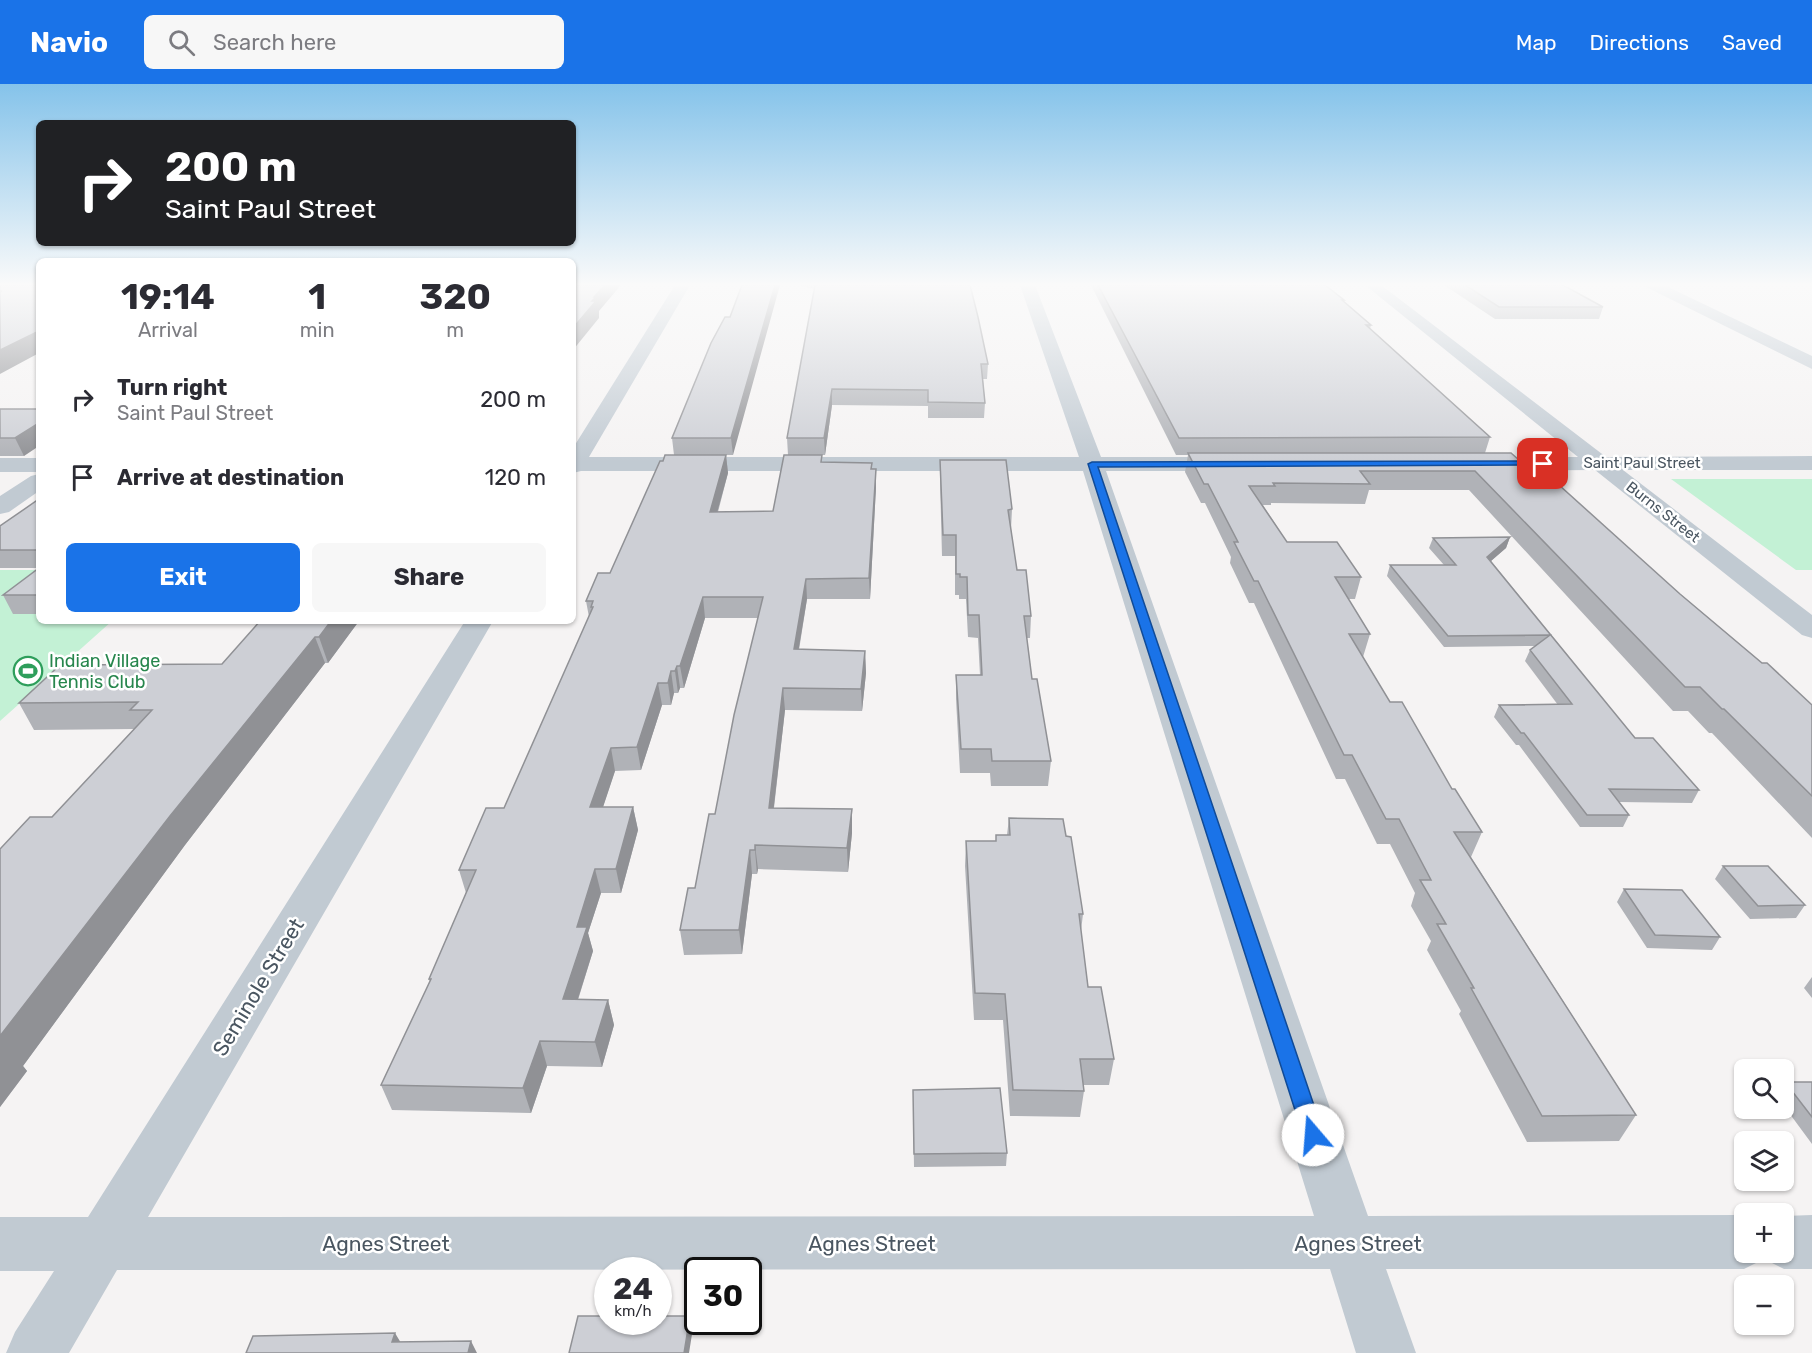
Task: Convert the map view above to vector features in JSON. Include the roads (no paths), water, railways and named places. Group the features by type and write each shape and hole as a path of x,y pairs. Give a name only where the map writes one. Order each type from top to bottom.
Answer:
{"street":[{"path":"576,460 646,344"},
{"path":"1049,344 1092,464 1386,1353"},
{"name":"Burns Street","path":"1447,344 1812,629"},
{"path":"1774,344 1812,363"},
{"name":"Saint Paul Street","path":"1452,464 1812,463"},
{"path":"576,465 1256,464"},
{"path":"0,465 36,465"},
{"path":"0,507 36,483"},
{"name":"Seminole Street","path":"36,1353 477,624"},
{"name":"Agnes Street","path":"0,1244 1734,1242"},
{"path":"1794,1242 1812,1242"}],"place":[{"name":"Indian Village Tennis Club","path":"28,671"}]}
